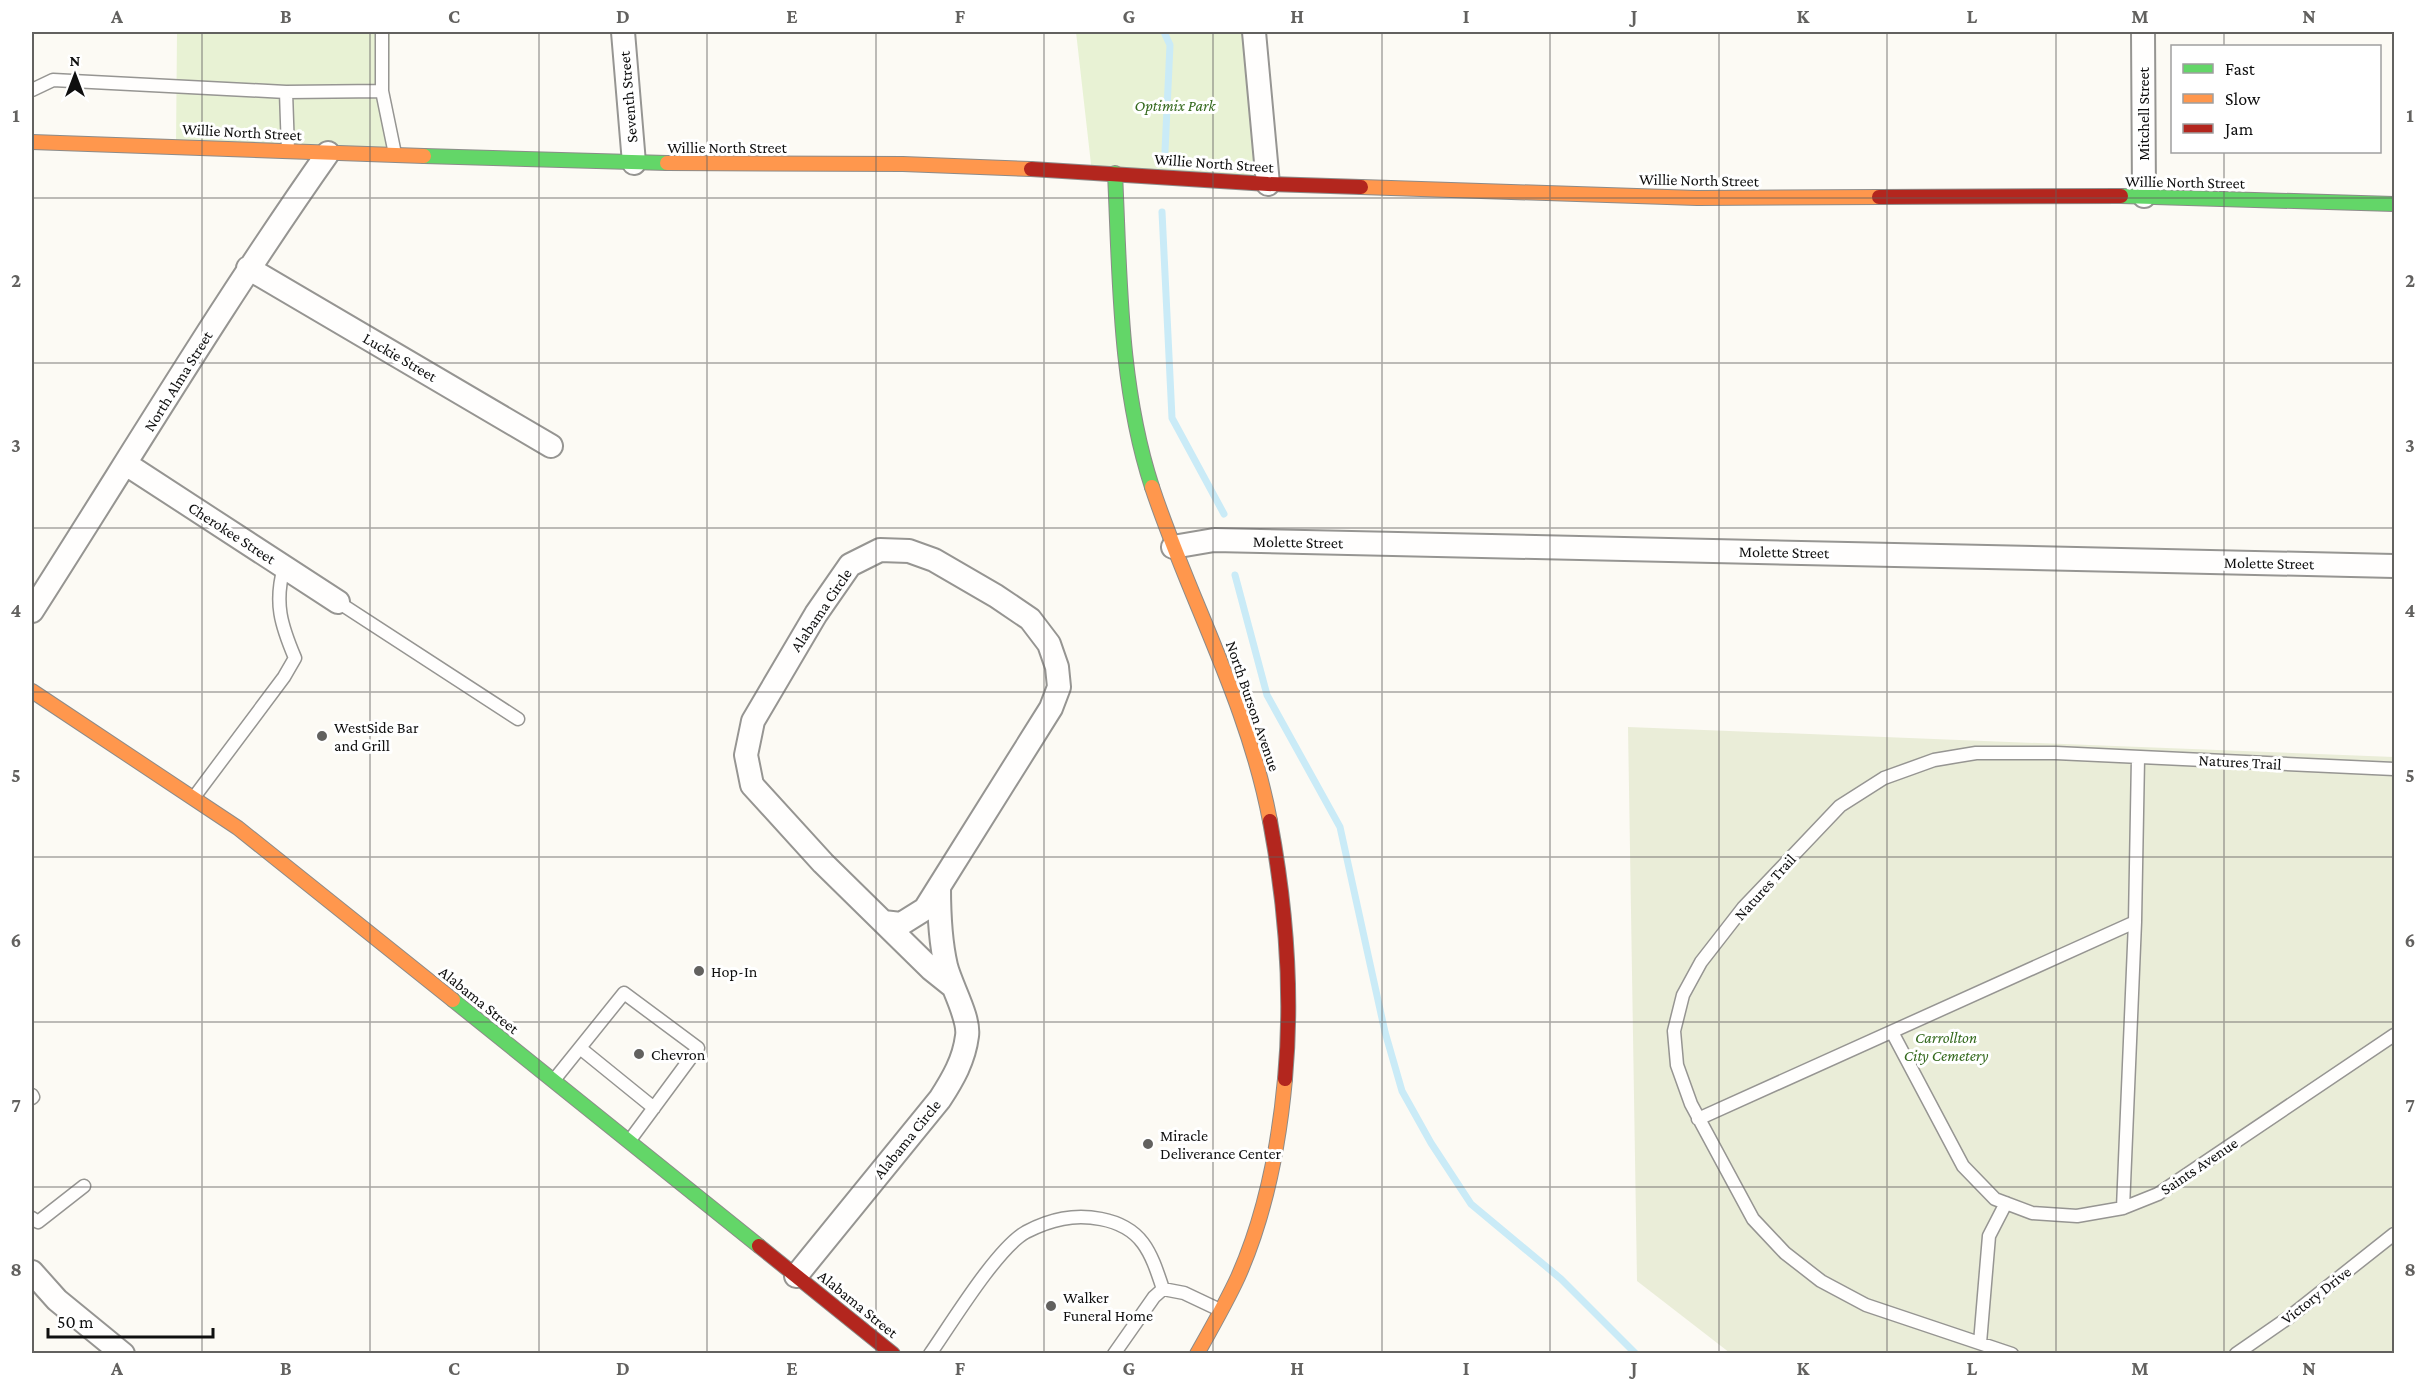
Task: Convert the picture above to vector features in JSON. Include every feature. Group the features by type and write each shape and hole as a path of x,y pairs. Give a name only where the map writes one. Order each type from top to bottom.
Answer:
{"street":[{"name":"Seventh Street","path":"623,32 634,163"},
{"path":"1254,32 1268,184"},
{"name":"Mitchell Street","path":"2143,32 2144,196"},
{"name":"Willie North Street","path":"32,142 634,163 903,164 1115,173 1268,184 1697,198 2144,196 2394,204"},
{"name":"North Alma Street","path":"32,611 248,268 328,153"},
{"name":"North Burson Avenue","path":"1115,173 1130,401 1150,483 1173,548 1246,725 1266,795 1288,934 1290,991 1288,1045 1275,1150 1265,1199 1248,1252 1221,1311 1197,1353"},
{"name":"Luckie Street","path":"248,268 551,446"},
{"name":"Cherokee Street","path":"126,464 338,602"},
{"name":"Molette Street","path":"1173,548 1214,540 2394,566"},
{"name":"Alabama Circle","path":"883,922 901,924 925,909 1051,708 1059,687 1057,667 1049,644 1030,619 934,560 909,551 880,550 850,565 816,614 753,721 746,755 752,785 823,863 883,922 931,969 951,985"},
{"name":"Alabama Street","path":"32,691 238,828 893,1353"},
{"name":"Alabama Circle","path":"796,1276 940,1099 958,1071 968,1035 965,1016 951,985 941,941 939,887"},
{"path":"32,1272 57,1300 123,1353"}],"lane":[{"path":"382,32 382,91 396,155"},
{"path":"32,90 54,80 286,92 382,91"},
{"path":"286,92 288,151"},
{"path":"194,797 284,677 295,658 280,618 279,587 284,567"},
{"path":"338,602 518,719"},
{"name":"Natures Trail","path":"2012,1353 1866,1305 1821,1281 1785,1253 1753,1219 1698,1119 1677,1065 1674,1031 1683,995 1701,962 1743,908 1840,806 1884,778 1934,760 1976,753 2056,753 2394,770"},
{"path":"2123,1208 2135,922 2138,758"},
{"path":"1698,1119 2135,922"},
{"path":"553,1081 624,993 698,1048 629,1142"},
{"name":"Saints Avenue","path":"1892,1032 1963,1166 1995,1198 2032,1213 2077,1216 2123,1208 2158,1194 2394,1035"},
{"path":"580,1048 654,1108"},
{"path":"32,1218 38,1222 84,1186"},
{"path":"1980,1343 1989,1236 2006,1203"},
{"path":"930,1353 995,1262 1024,1233 1059,1218 1083,1216 1115,1222 1137,1234 1152,1256 1163,1289"},
{"name":"Victory Drive","path":"2236,1353 2288,1318 2394,1234"},
{"path":"1163,1289 1184,1293 1221,1311"},
{"path":"1114,1353 1154,1297 1163,1289"}],"green space":[{"path":"177,32 390,32 388,155 176,146"},
{"name":"Optimix Park","path":"1076,32 1254,32 1268,184 1092,173"},
{"name":"Carrollton City Cemetery","path":"1628,727 2394,757 2394,1353 1730,1353 1637,1281"}],"waterway":[{"path":"1164,32 1170,45 1165,151"},
{"path":"1162,212 1172,418 1224,514"},
{"path":"1235,575 1267,695 1340,827 1385,1032 1402,1091 1431,1143 1471,1204 1561,1279 1636,1354"}],"traffic: fast":[{"path":"424,156 667,163"},
{"path":"1115,173 1120,292 1127,371 1141,449 1152,487"},
{"path":"2121,196 2394,204"},
{"path":"453,1000 759,1246"}],"traffic: slow":[{"path":"32,142 424,156"},
{"path":"667,163 903,164 1031,169"},
{"path":"1361,187 1697,198 1879,197"},
{"path":"1152,487 1233,693 1260,777 1270,821"},
{"path":"32,691 238,828 453,1000"},
{"path":"1197,1354 1238,1277 1256,1230 1275,1155 1285,1079"}],"traffic: jam":[{"path":"1031,169 1268,184 1361,187"},
{"path":"1879,197 2121,196"},
{"path":"1270,821 1284,917 1288,982 1285,1079"},
{"path":"759,1246 893,1354"}],"place":[{"name":"WestSide Bar and Grill","path":"322,736"},
{"name":"Hop-In","path":"699,971"},
{"name":"Chevron","path":"639,1054"},
{"name":"Miracle Deliverance Center","path":"1148,1144"},
{"name":"Walker Funeral Home","path":"1051,1306"}]}
